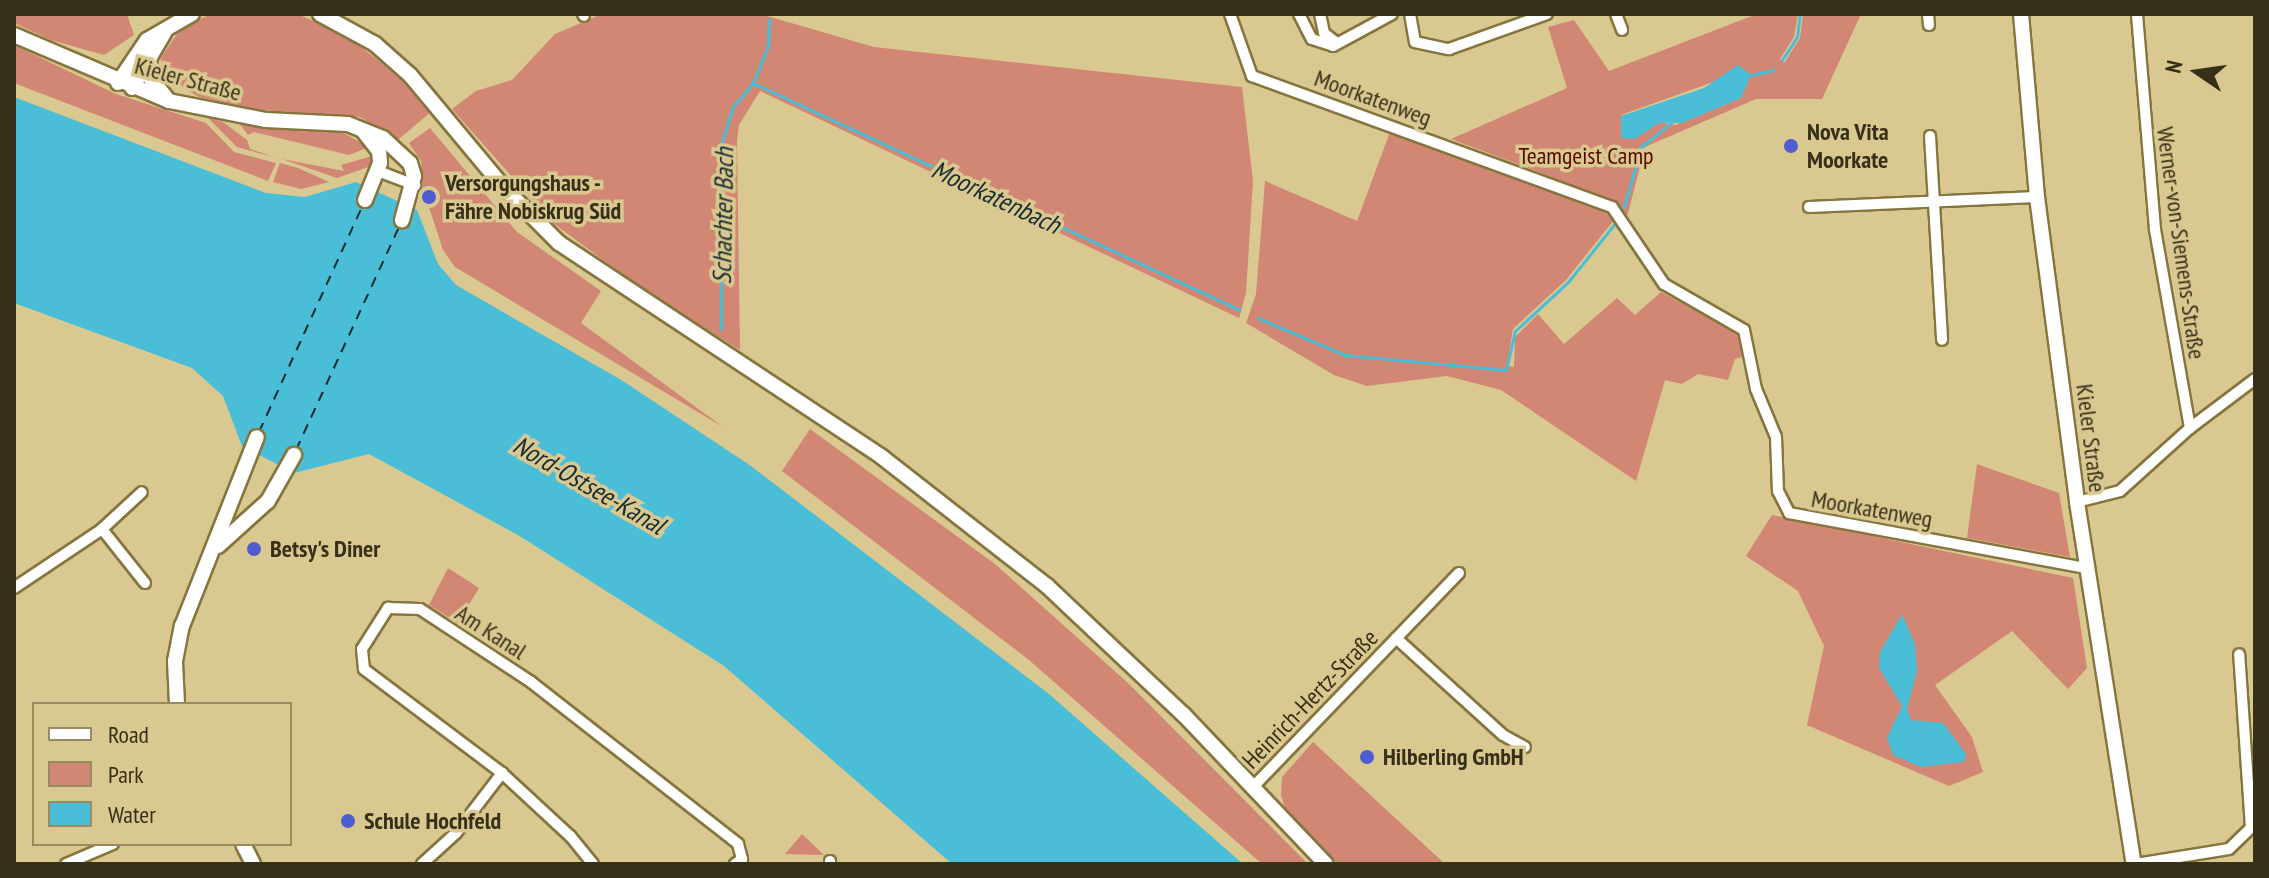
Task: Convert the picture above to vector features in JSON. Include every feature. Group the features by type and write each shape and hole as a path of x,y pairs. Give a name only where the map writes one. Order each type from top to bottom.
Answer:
{"main road":[{"path":"125,86 147,40 192,14"},
{"path":"320,14 375,44 410,75 505,189 559,243 803,403 973,525 1084,619 1326,864"},
{"name":"Kieler Straße","path":"2021,14 2037,197 2085,568 2135,864"},
{"path":"125,86 168,26"},
{"name":"Kieler Straße","path":"14,35 125,86 169,101 230,115 361,129 398,150 410,163 415,185"},
{"path":"149,56 151,79 169,101"},
{"path":"361,129 379,151 378,171 368,193"},
{"path":"405,213 415,185"},
{"path":"177,702 175,661 182,626 218,547 248,455 257,437"},
{"path":"218,547 261,509 294,455"},
{"path":"244,846 253,864"}],"street":[{"name":"Moorkatenweg","path":"1230,14 1249,74 1612,207 1664,284 1744,330 1756,389 1776,437 1780,499 1789,513 2085,568"},
{"path":"1299,14 1312,39 1339,44 1392,14"},
{"path":"1320,14 1324,33 1339,44"},
{"path":"1408,14 1415,42 1449,49 1547,14"},
{"path":"1616,14 1622,30"},
{"name":"Werner-von-Siemens-Straße","path":"2137,14 2155,229 2190,428"},
{"path":"1930,136 1942,340"},
{"path":"378,171 415,185"},
{"path":"1809,207 1933,206 2037,197"},
{"path":"2077,502 2120,491 2190,428 2255,379"},
{"path":"14,588 102,529 142,492"},
{"path":"102,529 145,583"},
{"name":"Heinrich-Hertz-Straße","path":"1253,787 1459,573"},
{"name":"Am Kanal","path":"593,864 502,773 364,669 362,649 388,608 420,609 531,682 738,844 742,859 735,864"},
{"name":"Heinrich-Hertz-Straße","path":"1396,638 1503,735 1525,747"},
{"path":"2135,864 2229,849 2251,828 2239,654"},
{"path":"422,864 456,833 502,773"},
{"path":"66,864 89,860 110,846"}],"green space":[{"path":"14,14 127,14 134,35 104,55 51,40 14,23"},
{"path":"211,14 297,14 344,34 400,77 432,111 399,139 360,117 261,110 199,97 164,76 161,58 181,28"},
{"path":"602,14 760,14 874,47 1242,87 1253,181 1246,293 1239,318 760,91 739,125 737,141 740,350 646,292 553,223 452,109 476,91 512,80 555,34"},
{"name":"Teamgeist Camp","path":"1757,14 1798,14 1794,37 1780,59 1784,63 1800,38 1803,14 1861,14 1822,99 1756,99 1645,147 1627,217 1607,198 1451,139 1567,88 1548,27 1574,20 1609,71","holes":["1716,81 1741,98 1675,125 1621,115"]},
{"path":"14,45 116,94 206,123 234,152 276,163 268,181 14,83"},
{"path":"207,117 223,122 247,140 250,149 277,158 237,147"},
{"path":"239,123 340,131 369,147 349,155 254,132 248,135"},
{"path":"430,128 517,232 601,291 581,323 723,427 455,267 443,250 428,204 434,200 430,190 423,192 421,161 409,143"},
{"path":"1390,132 1598,206 1614,220 1566,280 1513,329 1507,366 1514,367 1515,337 1538,314 1564,344 1617,298 1635,315 1661,292 1737,333 1745,356 1735,359 1728,380 1698,374 1682,384 1665,380 1636,481 1501,390 1447,376 1367,386 1334,375 1246,323 1256,294 1265,181 1357,221"},
{"path":"372,156 374,165 337,178 282,159 344,171 341,165"},
{"path":"280,163 329,182 301,189 273,182"},
{"path":"810,429 995,564 1128,683 1308,864 1262,864 1029,660 782,471"},
{"path":"1977,464 2059,493 2070,557 1967,538"},
{"path":"1772,515 2073,578 2087,668 2068,689 2012,631 1935,685 1972,737 1983,772 1949,786 1807,725 1824,646 1798,591 1746,556"},
{"path":"448,568 479,588 458,623 429,605"},
{"path":"1313,742 1445,864 1338,864 1285,808 1281,795 1282,777"},
{"path":"802,834 824,855 785,854"}],"water":[{"path":"1738,65 1751,75 1741,98 1682,123 1659,123 1635,139 1621,138 1621,116 1704,88"},
{"name":"Nord-Ostsee-Kanal","path":"14,97 266,193 305,197 356,182 417,210 438,264 456,285 623,381 751,466 1049,694 1243,864 952,864 724,666 518,535 369,454 294,473 242,446 223,396 192,368 14,303"},
{"path":"1902,614 1915,644 1917,671 1907,709 1911,720 1943,723 1966,754 1964,762 1921,767 1893,755 1887,738 1902,706 1879,668 1880,652"}],"waterway":[{"name":"Moorkatenbach","path":"1782,60 1797,37 1800,14"},
{"name":"Schachter Bach","path":"721,329 722,142 733,107 753,83 768,46 769,19"},
{"name":"Moorkatenbach","path":"1751,75 1774,70"},
{"name":"Moorkatenbach","path":"753,83 1240,310"},
{"name":"Moorkatenbach","path":"1624,207 1641,147 1672,122"},
{"name":"Moorkatenbach","path":"1258,318 1345,355 1506,370 1515,331 1568,282 1616,222"}],"ferry route":[{"path":"259,432 363,205"},
{"path":"296,450 399,227"}],"place":[{"name":"Nova Vita Moorkate","path":"1791,146"},
{"name":"Versorgungshaus - Fähre Nobiskrug Süd","path":"429,197"},
{"name":"Betsy's Diner","path":"254,549"},
{"name":"Hilberling GmbH","path":"1367,757"},
{"name":"Schule Hochfeld","path":"348,821"}]}
